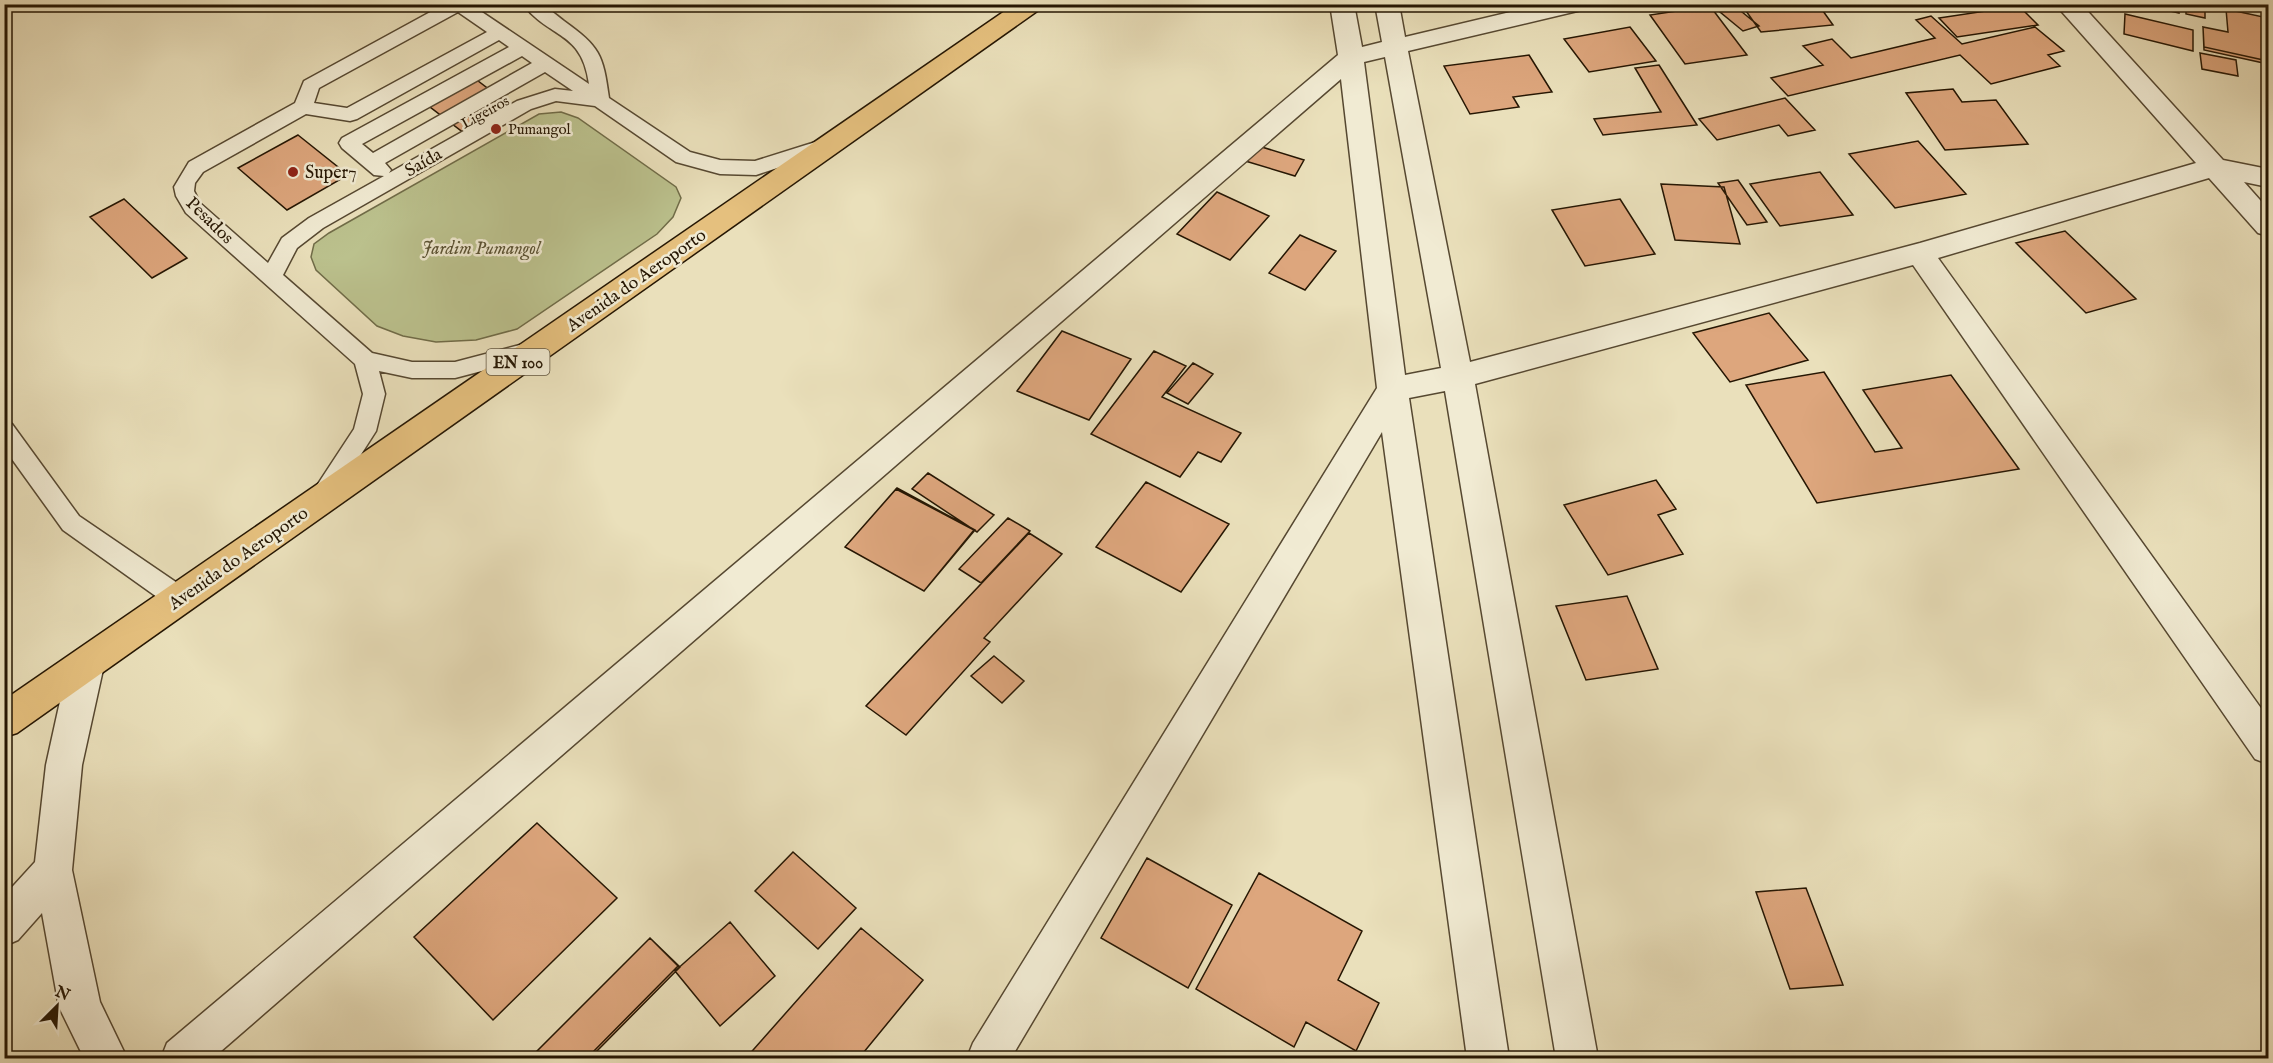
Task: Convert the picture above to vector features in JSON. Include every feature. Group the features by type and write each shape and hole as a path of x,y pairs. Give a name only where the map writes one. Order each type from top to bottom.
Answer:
{"main road":[{"name":"Avenida do Aeroporto","path":"4,721 1032,4"}],"street":[{"path":"1342,4 1351,57 1392,389 1488,1059"},
{"path":"1387,4 1458,377 1577,1059"},
{"path":"182,1059 1351,57 1396,49 1578,4"},
{"path":"2067,4 2268,226"},
{"path":"988,1059 1392,389 1458,377 1920,253 2214,167 2268,178"},
{"path":"1920,253 2268,747"},
{"path":"86,665 64,765 53,870 80,1007 106,1059"},
{"path":"4,926 53,870"}],"lane":[{"path":"475,16 311,85 303,107 350,115 475,16 490,4"},
{"path":"531,4 585,45 596,68 600,101"},
{"path":"475,16 683,157 720,167 756,168 833,143"},
{"name":"Ligeiros","path":"366,157 540,60"},
{"name":"Ligeiros","path":"366,157 540,60"},
{"name":"Saída","path":"272,276 289,243 316,223 524,105 555,95 580,96 600,101"},
{"name":"Pesados","path":"303,107 196,167 184,182 183,194 193,208 365,360"},
{"path":"364,196 366,157"},
{"path":"318,502 365,431 374,394 365,360 412,370 455,370 537,348"},
{"path":"4,430 71,523 180,599"}],"green space":[{"name":"Jardim Pumangol","path":"561,112 578,118 676,187 681,198 673,217 657,234 517,329 476,340 436,342 403,336 377,326 316,270 311,257 314,244 329,233 539,114"}],"building":[{"path":"1741,4 1818,4 1833,25 1761,32"},
{"path":"1741,4 1818,4 1833,25 1761,32"},
{"path":"1824,4 1909,4 1910,6 1827,9"},
{"path":"1824,4 1909,4 1910,6 1827,9"},
{"path":"2140,4 2179,4 2179,13"},
{"path":"2140,4 2179,4 2179,13"},
{"path":"2186,4 2205,4 2205,18 2186,14"},
{"path":"2186,4 2205,4 2205,18 2186,14"},
{"path":"1710,6 1747,55 1685,64 1650,15"},
{"path":"1710,6 1747,55 1685,64 1650,15"},
{"path":"2019,6 2038,25 1957,37 1939,18"},
{"path":"2019,6 2038,25 1957,37 1939,18"},
{"path":"1736,7 1759,26 1743,31 1720,12"},
{"path":"1736,7 1759,26 1743,31 1720,12"},
{"path":"2226,9 2268,18 2268,61 2204,47 2203,27 2228,32"},
{"path":"2226,9 2268,18 2268,64 2204,50 2203,27 2228,32"},
{"path":"2125,14 2193,30 2193,51 2124,34"},
{"path":"2125,14 2193,30 2193,51 2124,34"},
{"path":"1931,16 1962,44 2035,27 2064,51 2048,55 2060,66 1991,84 1960,55 1788,96 1771,78 1823,65 1803,46 1832,39 1851,58 1935,38 1916,20"},
{"path":"1931,16 1962,44 2035,27 2064,51 2048,55 2060,66 1991,84 1960,55 1788,96 1771,78 1823,65 1803,46 1832,39 1851,58 1935,38 1916,20"},
{"path":"1630,27 1656,61 1589,72 1564,39"},
{"path":"1630,27 1656,61 1589,72 1564,39"},
{"path":"2200,53 2236,60 2238,76 2202,69"},
{"path":"2200,53 2236,60 2238,76 2202,69"},
{"path":"1529,55 1552,92 1513,97 1519,107 1470,114 1444,66"},
{"path":"1529,55 1552,92 1513,97 1519,107 1470,114 1444,66"},
{"path":"1659,65 1697,125 1603,135 1594,119 1661,112 1635,68"},
{"path":"1659,65 1697,125 1603,135 1594,119 1661,112 1635,68"},
{"path":"465,71 511,106 464,133 417,97"},
{"path":"1953,89 1962,102 1996,100 2028,144 1945,150 1906,93"},
{"path":"1953,89 1962,102 1996,100 2028,144 1945,150 1906,93"},
{"path":"1785,98 1815,130 1788,136 1779,125 1717,140 1699,119"},
{"path":"1785,98 1815,130 1788,136 1779,125 1717,140 1699,119"},
{"name":"Super7","path":"298,135 348,175 287,210 238,168"},
{"path":"1918,141 1966,194 1895,208 1849,154"},
{"path":"1918,141 1966,194 1895,208 1849,154"},
{"path":"1252,144 1304,160 1295,176 1242,160"},
{"path":"1252,144 1304,160 1295,176 1242,160"},
{"path":"1820,172 1853,215 1780,226 1750,184"},
{"path":"1820,172 1853,215 1780,226 1750,184"},
{"path":"1738,180 1767,222 1747,225 1718,183"},
{"path":"1738,180 1767,222 1747,225 1718,183"},
{"path":"1661,184 1724,187 1740,244 1675,240"},
{"path":"1661,184 1724,187 1740,244 1675,240"},
{"path":"1217,192 1269,216 1230,260 1177,234"},
{"path":"1217,192 1269,216 1230,260 1177,234"},
{"path":"124,199 187,258 152,278 90,217"},
{"path":"1620,199 1655,254 1585,266 1552,210"},
{"path":"1620,199 1655,254 1585,266 1552,210"},
{"path":"2065,231 2136,299 2086,313 2016,243"},
{"path":"2065,231 2136,299 2086,313 2016,243"},
{"path":"1300,235 1336,251 1305,290 1269,273"},
{"path":"1300,235 1336,251 1305,290 1269,273"},
{"path":"1769,313 1808,360 1730,382 1693,333"},
{"path":"1769,313 1808,360 1730,382 1693,333"},
{"path":"1062,331 1131,359 1089,420 1017,391"},
{"path":"1062,331 1131,359 1089,420 1017,391"},
{"path":"1154,351 1186,366 1162,397 1241,433 1221,462 1198,452 1180,477 1091,434"},
{"path":"1154,351 1186,366 1162,397 1241,433 1221,462 1198,452 1180,477 1091,434"},
{"path":"1193,363 1213,374 1188,404 1167,393"},
{"path":"1193,363 1213,374 1188,404 1167,393"},
{"path":"1824,372 1875,452 1902,448 1863,390 1951,375 2019,469 1817,503 1746,385"},
{"path":"1824,372 1875,452 1902,448 1863,390 1951,375 2019,469 1817,503 1746,385"},
{"path":"928,473 994,515 977,532 912,489"},
{"path":"928,473 994,515 977,532 912,489"},
{"path":"1656,480 1676,509 1658,515 1683,554 1608,575 1564,505"},
{"path":"1656,480 1676,509 1658,515 1683,554 1608,575 1564,505"},
{"path":"1146,482 1229,524 1181,592 1096,547"},
{"path":"1146,482 1229,524 1181,592 1096,547"},
{"path":"897,488 975,530 924,591 845,547"},
{"path":"896,489 974,530 924,591 845,547"},
{"path":"1008,518 1030,531 981,583 959,569"},
{"path":"1008,518 1030,531 981,583 959,569"},
{"path":"1029,533 1062,554 984,638 990,642 906,735 866,706"},
{"path":"1029,533 1062,554 984,638 990,642 906,735 866,706"},
{"path":"1627,596 1658,669 1586,680 1556,606"},
{"path":"1627,596 1658,669 1586,680 1556,606"},
{"path":"994,656 1024,681 1002,703 971,676"},
{"path":"994,656 1024,681 1002,703 971,676"},
{"path":"537,823 617,898 493,1020 414,937"},
{"path":"537,823 617,898 493,1020 414,937"},
{"path":"793,852 856,908 818,949 755,891"},
{"path":"793,852 856,908 818,949 755,891"},
{"path":"1147,858 1232,905 1188,988 1101,938"},
{"path":"1147,858 1232,905 1188,988 1101,938"},
{"path":"1259,873 1362,931 1338,980 1379,1003 1356,1051 1306,1022 1294,1047 1196,989"},
{"path":"1259,873 1362,931 1338,980 1379,1003 1356,1051 1306,1022 1294,1047 1196,989"},
{"path":"1806,888 1843,985 1790,989 1756,892"},
{"path":"1806,888 1843,985 1790,989 1756,892"},
{"path":"730,922 775,976 720,1026 675,971"},
{"path":"730,922 775,976 720,1026 675,971"},
{"path":"861,928 923,980 859,1058 746,1058"},
{"path":"861,928 923,980 859,1058 746,1058"},
{"path":"650,938 678,966 587,1058 530,1058"},
{"path":"650,938 680,967 590,1058 530,1058"}],"place":[{"name":"Pumangol","path":"496,129"},
{"name":"Super7","path":"293,172"}]}
